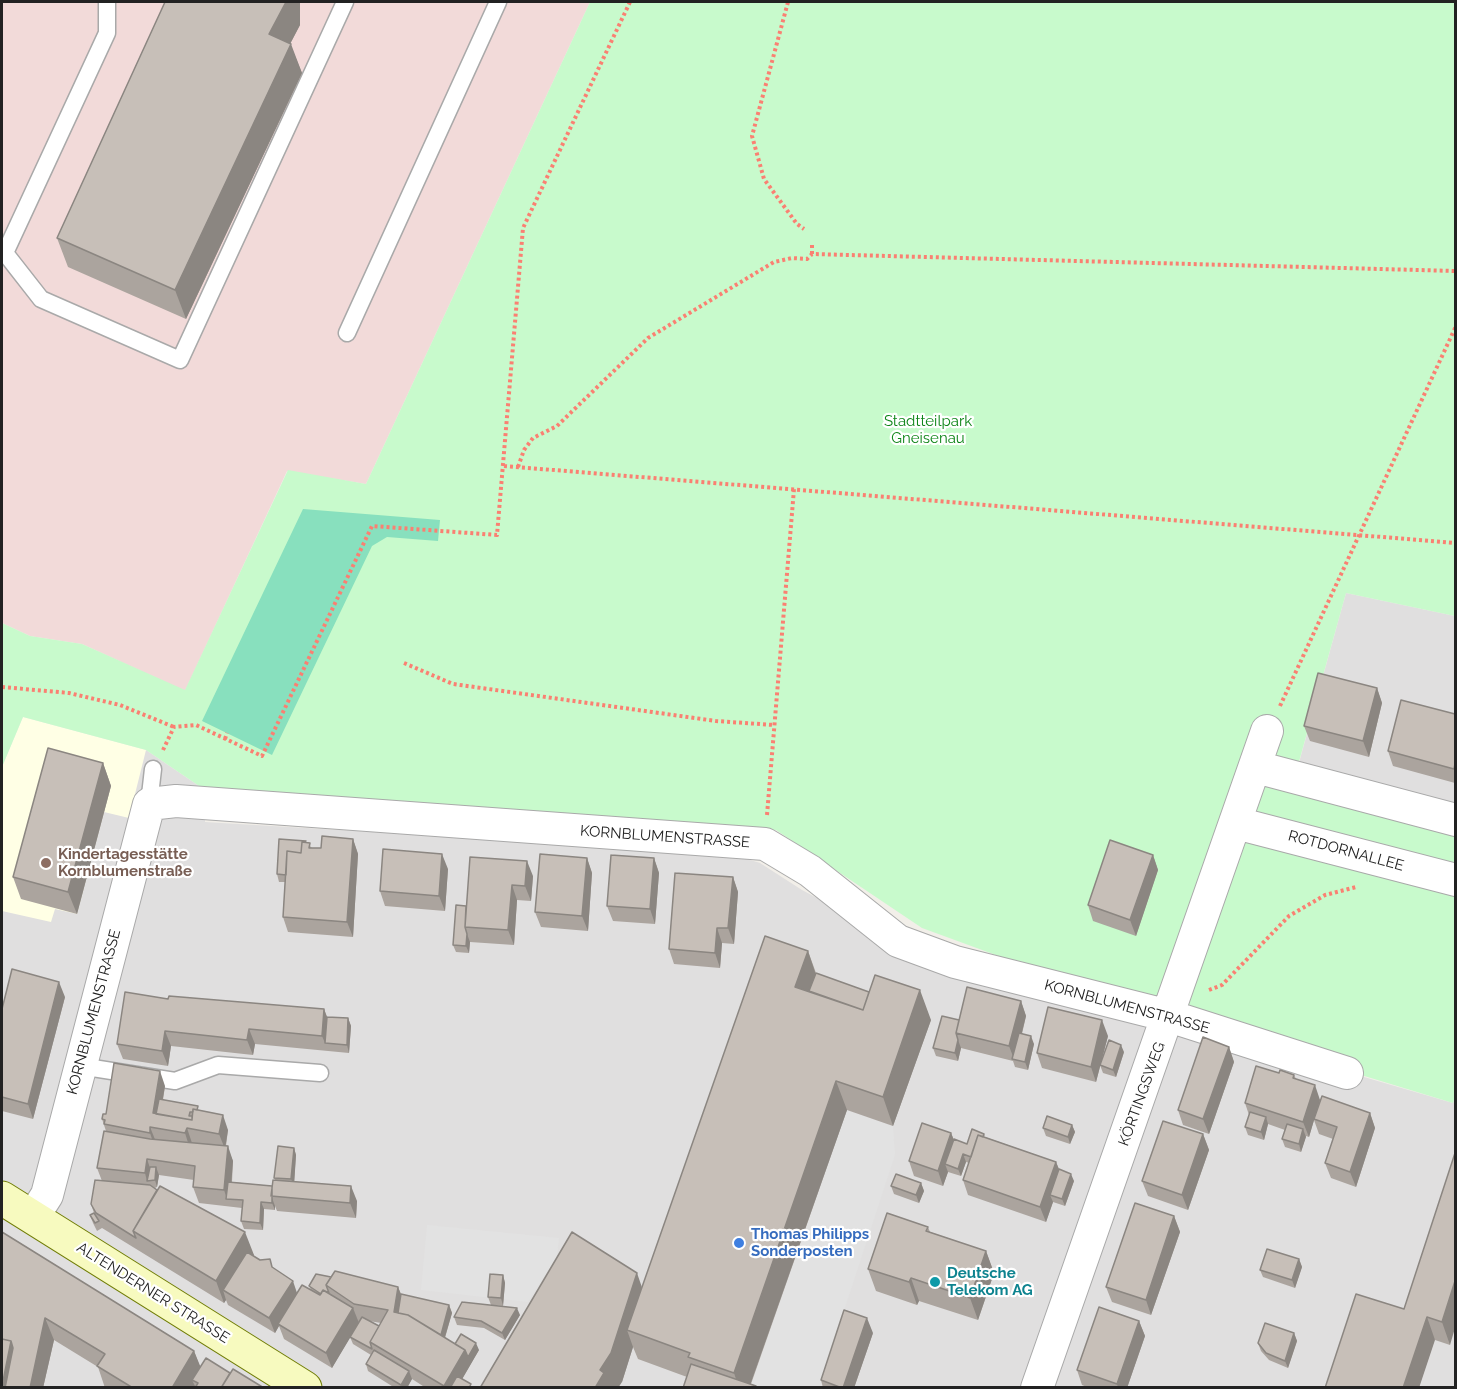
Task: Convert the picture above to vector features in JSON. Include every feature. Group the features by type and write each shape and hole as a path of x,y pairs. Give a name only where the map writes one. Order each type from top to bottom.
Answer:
{"main road":[{"name":"ALTENDERNER STRASSE","path":"2,1198 305,1388"}],"street":[{"name":"KÖRTINGSWEG","path":"1037,1388 1267,731"},
{"path":"1256,767 1455,820"},
{"name":"KORNBLUMENSTRASSE","path":"33,1217 47,1195 149,804 176,801 765,844 810,871 898,941 955,962 1169,1016 1347,1073"},
{"name":"ROTDORNALLEE","path":"1236,822 1455,880"}],"lane":[{"path":"107,2 107,33 5,253 41,299 180,360 345,2"},
{"path":"347,333 498,2"},
{"name":"KORNBLUMENSTRASSE","path":"149,804 153,769"},
{"path":"80,1066 175,1080 218,1065 320,1073"}],"path":[{"path":"2,687 69,693 120,705 174,727 196,725 262,756 372,526 497,535 523,228 630,2"},
{"path":"788,2 752,136 764,178 796,224 804,229"},
{"path":"518,467 524,450 533,438 557,426 648,338 774,262 792,258 807,259 812,254 812,245"},
{"path":"812,254 1455,271"},
{"path":"1267,731 1455,326"},
{"path":"504,466 1455,543"},
{"path":"765,844 794,489"},
{"path":"404,663 453,684 716,721 774,725"},
{"path":"153,769 174,727"},
{"path":"225,739 227,733"},
{"path":"1180,984 1205,991 1222,985 1289,916 1325,894 1359,886 1366,875 1370,858"}],"shaded area":[{"path":"2,2 590,2 366,484 287,471 185,691 82,644 30,636 2,623"},
{"path":"1346,593 1455,616 1455,820 1295,777"},
{"name":"Kindertagesstätte Kornblumenstraße","path":"23,717 146,750 129,818 104,812 77,914 55,909 51,922 2,911 2,767"},
{"path":"146,750 205,790 205,822 727,853 760,863 802,890 898,941 1453,1103 1455,1093 1455,1387 2,1388 2,767"},
{"path":"847,1110 893,1126 895,1155 819,1387 749,1388"},
{"path":"427,1225 559,1238 557,1257 528,1302 421,1290"}],"green space":[{"name":"Stadtteilpark Gneisenau","path":"590,2 1455,2 1455,616 1346,593 1295,776 1455,820 1456,1093 1453,1103 1138,1007 922,928 776,830 205,790 146,750 23,717 2,767 2,623 30,636 82,644 185,690 288,470 366,484"},
{"path":"303,509 440,520 438,541 387,537 372,546 272,755 202,721"}],"building":[{"path":"165,2 286,2 269,34 291,44 175,290 57,238"},
{"path":"1318,673 1377,688 1363,741 1304,726"},
{"path":"1401,700 1455,714 1454,769 1388,751"},
{"path":"48,748 103,763 68,892 13,877"},
{"path":"322,836 353,839 347,922 283,917 287,851 301,853 302,842 310,843 309,848 321,848"},
{"path":"279,839 306,841 302,842 301,853 287,851 286,875 277,874"},
{"path":"1110,840 1153,855 1130,920 1088,905"},
{"path":"383,849 442,854 439,896 380,891"},
{"path":"540,854 587,858 582,916 535,912"},
{"path":"611,855 654,858 650,909 607,906"},
{"path":"470,857 527,861 525,886 512,885 508,930 465,927"},
{"path":"675,873 733,877 728,928 717,928 715,953 669,949"},
{"path":"456,905 466,906 466,946 453,945"},
{"name":"Thomas Philipps Sonderposten","path":"765,936 808,951 795,987 863,1010 875,975 920,990 883,1097 836,1081 734,1373 688,1357 690,1353 627,1330"},
{"path":"12,969 59,982 28,1104 2,1097 2,1009"},
{"path":"816,973 869,992 863,1010 809,991"},
{"path":"967,987 1021,1001 1009,1046 956,1033"},
{"path":"125,992 168,999 169,996 324,1009 322,1036 249,1029 247,1040 165,1031 162,1051 117,1044"},
{"path":"1048,1007 1102,1020 1091,1067 1037,1053"},
{"path":"942,1016 959,1020 955,1053 933,1048"},
{"path":"327,1017 348,1018 347,1045 325,1043"},
{"path":"1019,1033 1031,1036 1025,1062 1012,1059"},
{"path":"1203,1037 1229,1047 1203,1119 1178,1110"},
{"path":"1109,1040 1121,1045 1113,1070 1100,1065"},
{"path":"114,1063 160,1071 153,1113 192,1120 193,1109 223,1115 219,1134 187,1128 185,1133 150,1127 150,1133 104,1124 105,1120 102,1119 103,1114 106,1114"},
{"path":"1256,1066 1279,1073 1280,1070 1294,1075 1293,1078 1315,1085 1303,1122 1245,1103"},
{"path":"1322,1096 1370,1113 1350,1172 1325,1163 1337,1127 1314,1119"},
{"path":"159,1099 198,1106 197,1110 193,1109 193,1112 190,1112 189,1116 192,1116 192,1120 156,1114"},
{"path":"1250,1112 1266,1117 1261,1132 1245,1127"},
{"path":"1047,1116 1072,1125 1068,1137 1043,1128"},
{"path":"1163,1121 1203,1134 1182,1195 1142,1181"},
{"path":"922,1123 951,1133 938,1171 909,1161"},
{"path":"1287,1124 1303,1129 1299,1144 1282,1139"},
{"path":"972,1129 984,1134 983,1137 978,1135 971,1157 963,1154 958,1169 945,1164 954,1139 967,1144"},
{"path":"104,1131 150,1139 228,1146 224,1190 193,1187 195,1166 147,1159 145,1173 97,1168"},
{"path":"978,1135 1056,1162 1040,1207 963,1180"},
{"path":"278,1146 294,1148 291,1179 274,1178"},
{"path":"1455,1153 1455,1281 1442,1322 1427,1317 1403,1388 1325,1388 1356,1294 1404,1309"},
{"path":"150,1167 156,1167 155,1180 147,1181"},
{"path":"1059,1169 1071,1174 1062,1199 1050,1195"},
{"path":"896,1174 921,1183 916,1195 891,1186"},
{"path":"95,1180 150,1185 157,1190 133,1231 136,1238 96,1213 91,1204"},
{"path":"273,1180 351,1186 350,1203 271,1196"},
{"path":"228,1182 272,1186 272,1203 261,1202 260,1223 241,1221 243,1200 226,1199"},
{"path":"160,1186 245,1232 216,1281 133,1231"},
{"path":"1135,1203 1174,1216 1146,1300 1106,1287"},
{"path":"94,1213 99,1221 95,1223 90,1215"},
{"path":"887,1213 928,1227 926,1231 986,1251 970,1298 911,1278 909,1282 868,1269"},
{"path":"2,1232 194,1351 172,1388 133,1388 97,1366 105,1354 45,1318 30,1388 5,1388 13,1348 11,1341 2,1339"},
{"path":"572,1232 637,1273 611,1353 600,1370 604,1373 595,1388 480,1388"},
{"path":"1267,1249 1299,1259 1292,1280 1260,1270"},
{"path":"247,1252 260,1260 270,1259 272,1267 293,1281 269,1318 223,1290"},
{"path":"335,1271 398,1287 394,1312 408,1315 465,1350 444,1386 370,1342 388,1310 354,1304 326,1285"},
{"path":"316,1274 331,1277 326,1285 329,1293 323,1290 321,1294 309,1286"},
{"path":"490,1274 503,1275 501,1298 488,1297"},
{"path":"302,1285 320,1295 323,1290 353,1308 326,1353 278,1324"},
{"path":"401,1294 449,1305 441,1335 408,1315 398,1313"},
{"path":"462,1302 517,1308 502,1333 481,1321 454,1317"},
{"path":"1099,1307 1139,1321 1117,1384 1077,1370"},
{"path":"844,1310 867,1318 842,1388 821,1380"},
{"path":"362,1317 379,1326 370,1342 372,1349 350,1337"},
{"path":"1265,1323 1294,1333 1285,1361 1266,1353 1258,1343"},
{"path":"461,1334 476,1343 468,1357 465,1350 455,1344"},
{"path":"2,1339 11,1341 2,1386"},
{"path":"374,1350 409,1371 401,1385 366,1364"},
{"path":"206,1358 230,1373 221,1388 195,1388 198,1383 192,1380"},
{"path":"691,1364 756,1386 756,1388 683,1388"},
{"path":"233,1369 264,1388 221,1388"},
{"path":"457,1376 471,1384 469,1388 450,1388"}],"place":[{"name":"Kindertagesstätte Kornblumenstraße","path":"46,863"},
{"name":"Thomas Philipps Sonderposten","path":"739,1243"},
{"name":"Deutsche Telekom AG","path":"935,1282"}]}
